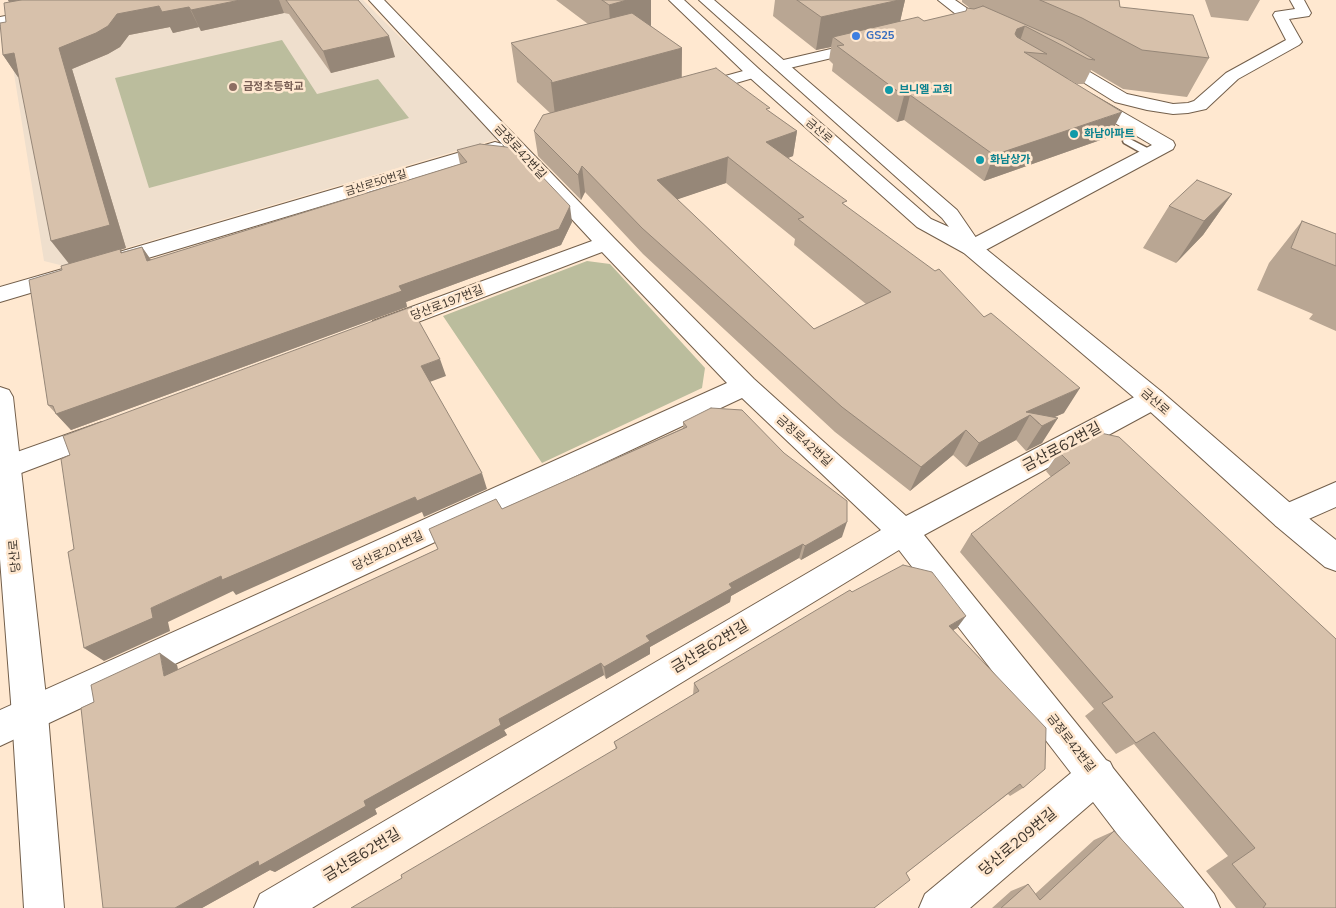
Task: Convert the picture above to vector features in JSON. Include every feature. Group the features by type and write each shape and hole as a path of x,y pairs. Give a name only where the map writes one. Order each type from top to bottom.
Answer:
{"street":[{"path":"0,21 111,0"},
{"name":"금정로42번길","path":"376,0 521,140 606,243 745,386 903,532 1097,775 1200,908"},
{"name":"금산로","path":"676,0 754,73 924,223 972,248 1153,399 1286,517 1336,558"},
{"name":"금산로","path":"706,0 950,214 972,248"},
{"path":"945,0 966,14 951,25 994,36"},
{"path":"1045,53 1060,60 1121,98 1147,106 1173,109 1188,108 1200,105 1232,76 1294,42 1280,15 1304,13 1297,0"},
{"path":"781,65 881,42"},
{"path":"679,94 754,73"},
{"path":"972,248 1166,145 1075,91"},
{"name":"금산로50번길","path":"0,295 521,140"},
{"name":"당산로197번길","path":"362,334 606,243"},
{"name":"당산로201번길","path":"15,721 745,386"},
{"name":"당산로","path":"0,397 15,721 44,908"},
{"name":"금산로62번길","path":"274,908 903,532 1153,399"},
{"path":"3,469 119,425"},
{"path":"1286,517 1336,494"},
{"name":"당산로209번길","path":"939,908 1097,775"}],"lane":[{"path":"1128,141 1150,154"}],"shaded area":[{"name":"금정초등학교","path":"165,0 363,0 500,138 64,266 44,261 8,36"}],"green space":[{"path":"282,40 317,94 378,79 409,118 149,188 115,78"},
{"path":"587,261 610,264 705,368 702,388 542,463 443,316"}],"building":[{"path":"21,0 240,0 191,10 189,7 162,12 159,6 117,14 108,26 59,48 110,225 51,241 14,53 3,55 0,23 6,22 4,3"},
{"path":"286,0 358,0 389,36 323,51"},
{"path":"602,0 627,0 609,5"},
{"path":"797,0 899,0 821,17"},
{"path":"1040,0 1119,0 1120,7 1193,15 1209,58 1142,50 1082,18"},
{"path":"983,6 1063,41 1095,60 1088,59 1025,26 1017,29 1015,34 1047,54 1024,52 1122,112 994,155 910,95 904,96 837,46 844,45 833,37 918,17 924,21 966,11 967,8 974,9"},
{"path":"632,13 682,48 551,83 552,81 511,43"},
{"path":"716,68 770,108 766,109 797,131 766,142 847,201 842,203 935,271 939,269 984,317 991,313 1080,388 1026,412 1058,418 1042,426 1030,415 979,443 966,430 921,467 842,407 642,228 582,166 578,175 534,131 543,115","holes":["728,157 804,217 798,219 891,292 814,329 657,180"]},
{"path":"480,144 515,148 570,206 559,229 399,286 402,291 56,414 53,406 48,405 29,280 62,270 61,266 120,249 121,253 142,247 147,261 467,162 457,150"},
{"path":"1197,180 1232,194 1204,221 1169,206"},
{"path":"1302,221 1336,234 1336,266 1291,248"},
{"path":"411,307 440,359 421,366 482,473 417,501 415,497 222,580 221,576 151,608 153,618 84,648 68,552 74,549 61,459 70,455 63,436"},
{"path":"711,408 742,410 784,453 847,501 847,522 805,546 803,544 729,584 732,588 646,636 650,641 604,667 601,663 499,719 501,725 364,801 366,806 259,866 258,861 175,908 103,908 81,708 94,702 91,685 160,653 164,676 438,549 429,529 496,499 502,509 687,427 683,422"},
{"path":"1096,432 1119,437 1336,639 1336,908 1263,908 1266,904 1232,864 1255,848 1154,732 1136,743 1102,703 1113,697 971,534 1070,463 1059,452"},
{"path":"903,565 932,572 966,616 949,626 1046,728 1045,769 1023,788 1020,784 906,873 910,880 874,908 351,908 402,878 401,875 617,748 614,742 699,691 694,683 850,590 852,592"},
{"path":"1114,831 1184,908 1001,908 1028,884 1040,900"}],"place":[{"name":"GS25","path":"856,36"},
{"name":"금정초등학교","path":"233,87"},
{"name":"브니엘 교회","path":"889,90"},
{"name":"화남아파트","path":"1074,134"},
{"name":"화남상가","path":"980,160"}]}
